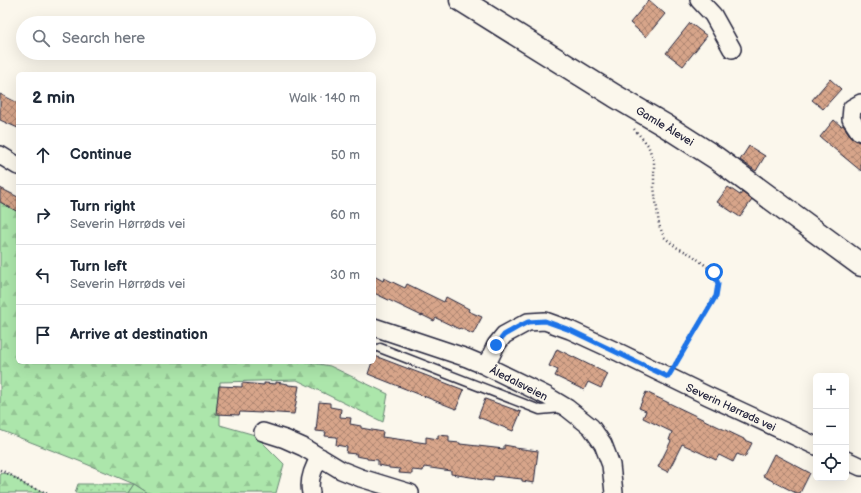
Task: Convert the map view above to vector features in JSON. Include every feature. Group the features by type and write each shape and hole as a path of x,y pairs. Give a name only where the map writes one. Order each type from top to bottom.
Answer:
{"main road":[{"name":"Gamle Ålevei","path":"461,0 716,158 861,265"}],"street":[{"path":"699,0 713,15 732,49"},
{"path":"861,103 852,108 851,119 861,132"},
{"path":"0,155 16,165"},
{"name":"Severin Hørrøds vei","path":"486,366 496,345 504,335 528,322 545,321 570,330 814,445"},
{"name":"Åledalsveien","path":"376,328 486,366 547,396 567,408 591,427 603,444 611,465 614,493"},
{"path":"263,432 303,447 341,470 361,478 410,493"},
{"path":"311,493 311,476 320,457"},
{"path":"849,461 861,467"}],"lane":[{"path":"380,348 540,410 567,408"}],"path":[{"path":"631,126 648,145 654,162 654,187 659,224 664,237 676,247 692,255 714,272 718,284 716,296 668,377"},
{"path":"0,470 27,486 47,493"}],"green space":[{"path":"0,199 16,206 16,364 319,364 330,366 388,394 383,422 297,380 220,382 220,425 255,435 284,464 276,493 148,493 134,484 0,430"},
{"path":"0,473 9,474 27,486 47,493 0,493"},
{"path":"78,484 134,484 128,493 75,493"},
{"path":"134,484 148,493 128,493"}],"building":[{"path":"649,0 665,14 646,37 630,23"},
{"path":"690,23 707,36 683,66 666,53"},
{"path":"830,79 841,89 823,109 812,100"},
{"path":"0,94 16,102 16,127 0,120"},
{"path":"834,120 841,126 843,125 851,137 861,143 861,171 820,137"},
{"path":"749,146 765,156 756,171 740,160"},
{"path":"728,187 740,195 742,192 752,200 740,217 717,202"},
{"path":"0,188 16,196 16,211 0,202"},
{"path":"376,277 383,281 384,278 405,288 407,284 444,302 446,297 469,309 468,311 482,317 473,334 436,318 434,321 376,294"},
{"path":"557,349 608,374 601,388 588,382 584,390 555,376 558,370 549,366"},
{"path":"376,356 464,390 456,409 368,374 371,364 376,364"},
{"path":"276,382 299,386 294,414 240,412 239,415 216,414 219,386 242,387 242,383 264,385 264,383 276,384"},
{"path":"646,392 752,443 745,457 737,454 733,462 719,455 716,460 682,444 668,472 658,467 671,441 669,440 672,432 643,418 646,411 639,408"},
{"path":"485,399 521,412 513,431 478,417"},
{"path":"319,402 330,403 330,407 341,409 340,417 351,418 350,424 361,426 361,428 383,432 382,437 426,443 426,437 438,439 438,435 449,436 449,442 460,444 504,449 504,445 538,451 534,483 522,481 522,479 494,476 493,481 477,479 451,474 451,471 424,467 423,471 412,470 412,474 399,473 400,469 378,465 378,460 356,456 357,454 346,453 347,447 336,445 337,437 325,436 326,432 316,431"},
{"path":"774,454 810,473 800,493 796,493 763,476"}],"route":[{"path":"496,345 504,335 528,322 545,321 570,330 668,377 716,296 718,284 714,272"}]}
